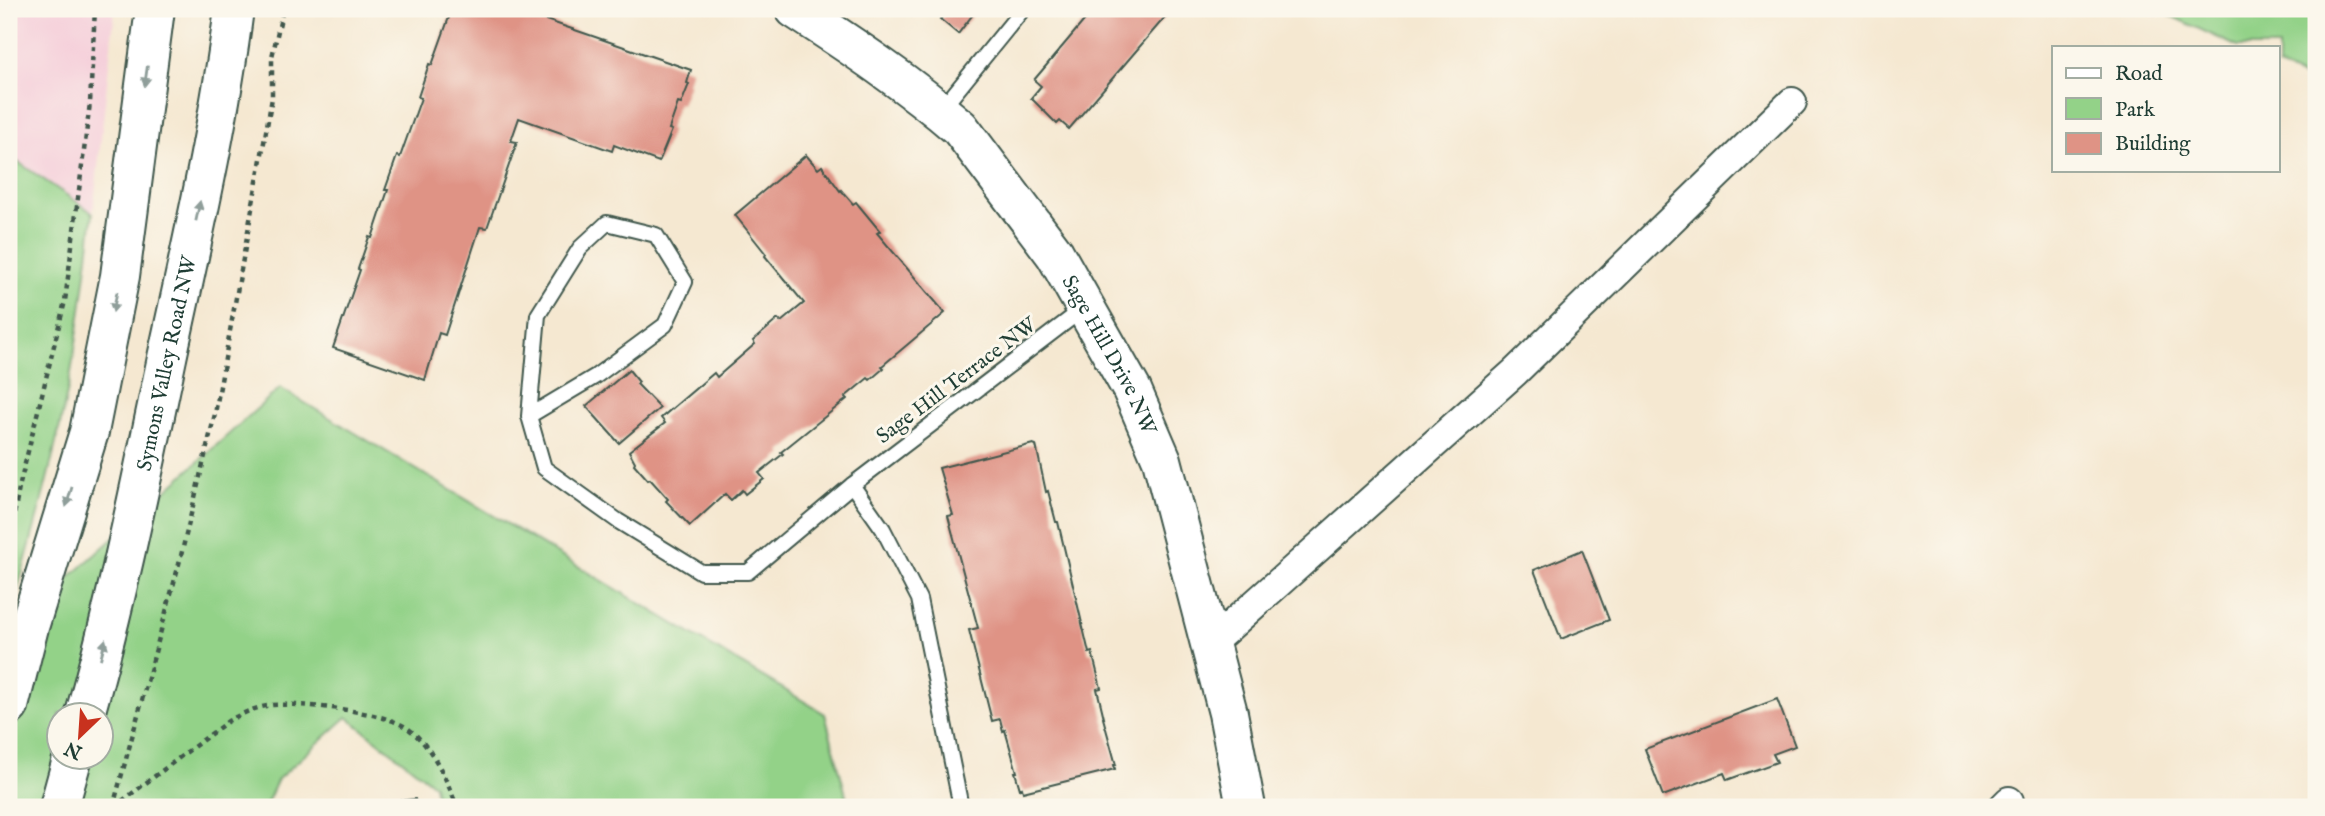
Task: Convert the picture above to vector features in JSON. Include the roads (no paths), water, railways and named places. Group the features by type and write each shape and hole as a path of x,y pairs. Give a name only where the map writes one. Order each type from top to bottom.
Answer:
{"main road":[{"path":"9,706 29,627 89,432 120,276 156,9"},
{"name":"Symons Valley Road NW","path":"89,700 116,594 225,80 234,9"},
{"path":"225,80 257,9"},
{"name":"Sage Hill Drive NW","path":"795,9 849,45 960,128 1055,254 1132,390 1162,460 1228,713 1246,807"},
{"path":"59,807 69,770"}],"street":[{"path":"1210,644 1515,372 1791,102"}],"lane":[{"path":"940,111 1023,9"},
{"name":"Sage Hill Terrace NW","path":"529,416 596,376 665,325 685,282 656,235 607,223 580,248 538,315 529,416 544,468 618,521 701,572 748,572 852,485 1085,308"},
{"path":"852,485 883,529 919,599 961,807"}]}
